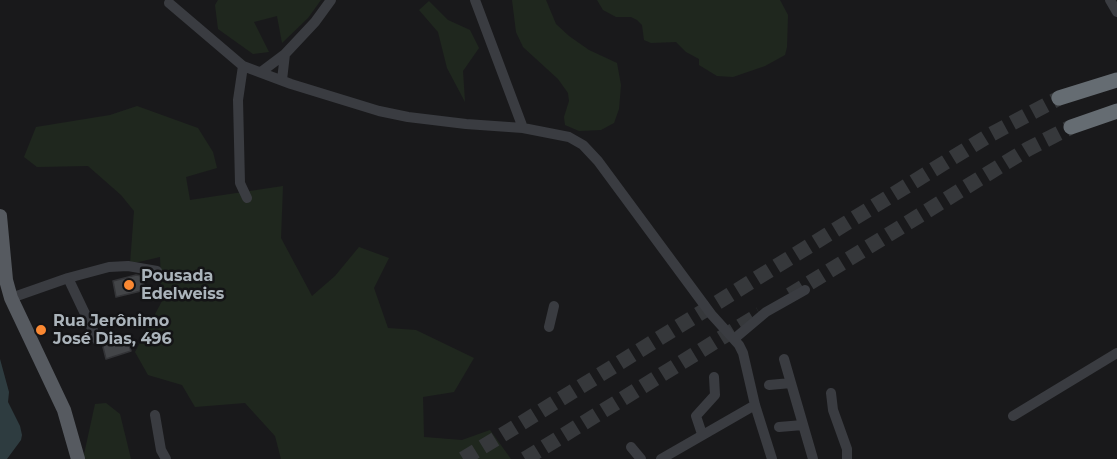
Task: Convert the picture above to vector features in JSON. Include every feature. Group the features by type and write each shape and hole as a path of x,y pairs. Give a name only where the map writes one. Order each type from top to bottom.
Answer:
{"highway":[{"path":"1059,98 1117,80"},
{"path":"1071,127 1117,111"}],"main road":[{"path":"0,216 6,280 11,298 64,410 78,459"}],"street":[{"path":"261,72 285,54 315,22 331,0"},
{"path":"475,0 523,128"},
{"path":"1110,0 1117,12"},
{"path":"173,1 243,66 282,80 379,111 466,124 523,128 569,137 590,150 698,298 734,339 743,353 755,405 772,459"},
{"path":"282,80 285,54"},
{"path":"243,66 238,100 240,183 247,198"},
{"path":"11,298 68,278 109,267 128,266 157,271"},
{"path":"68,278 98,341"},
{"path":"734,339 766,312 805,290"},
{"path":"549,327 554,306"},
{"path":"1013,416 1117,353"},
{"path":"784,360 813,459"},
{"path":"702,434 696,416 715,395 714,377"},
{"path":"769,385 791,383"},
{"path":"831,393 833,410 847,449 847,459"},
{"path":"661,459 755,405"},
{"path":"155,415 161,450 166,459"},
{"path":"779,427 803,425"},
{"path":"631,447 640,459"}],"shaded area":[{"path":"218,0 321,0 308,18 282,43 277,16 254,22 269,52 253,54 218,29 215,5"},
{"path":"512,0 546,0 556,24 569,36 589,50 617,63 621,85 619,109 614,123 601,130 579,131 565,125 568,93 558,79 523,47 516,32"},
{"path":"597,0 780,0 788,15 785,55 765,66 733,77 717,76 699,65 699,59 686,52 676,42 651,43 644,40 642,25 637,20 631,17 616,17 603,10"},
{"path":"429,1 448,20 470,30 479,48 463,71 465,102 447,68 438,32 419,10"},
{"path":"137,106 198,128 213,152 217,168 186,177 190,200 283,186 281,238 312,296 335,276 359,247 389,258 374,288 388,328 416,330 474,358 454,392 423,397 424,437 462,440 490,430 511,459 281,459 275,436 245,403 195,407 182,385 148,375 135,352 162,301 160,257 130,264 134,211 121,195 88,166 37,167 24,157 36,127 110,115"},
{"path":"0,359 9,392 8,402 22,435 21,440 7,459 0,459"},
{"path":"106,403 120,414 131,459 83,459 95,404"}],"building":[{"name":"Pousada Edelweiss","path":"136,275 142,276 145,290 116,297 113,281"},
{"path":"126,336 131,351 106,359 103,347 105,343"}],"tunnel":[{"path":"463,459 988,136 1059,98"},
{"path":"790,295 1028,149 1071,127"},
{"path":"525,459 760,314"}],"place":[{"name":"Pousada Edelweiss","path":"129,285"},
{"name":"Rua Jerônimo José Dias, 496","path":"41,330"}]}
